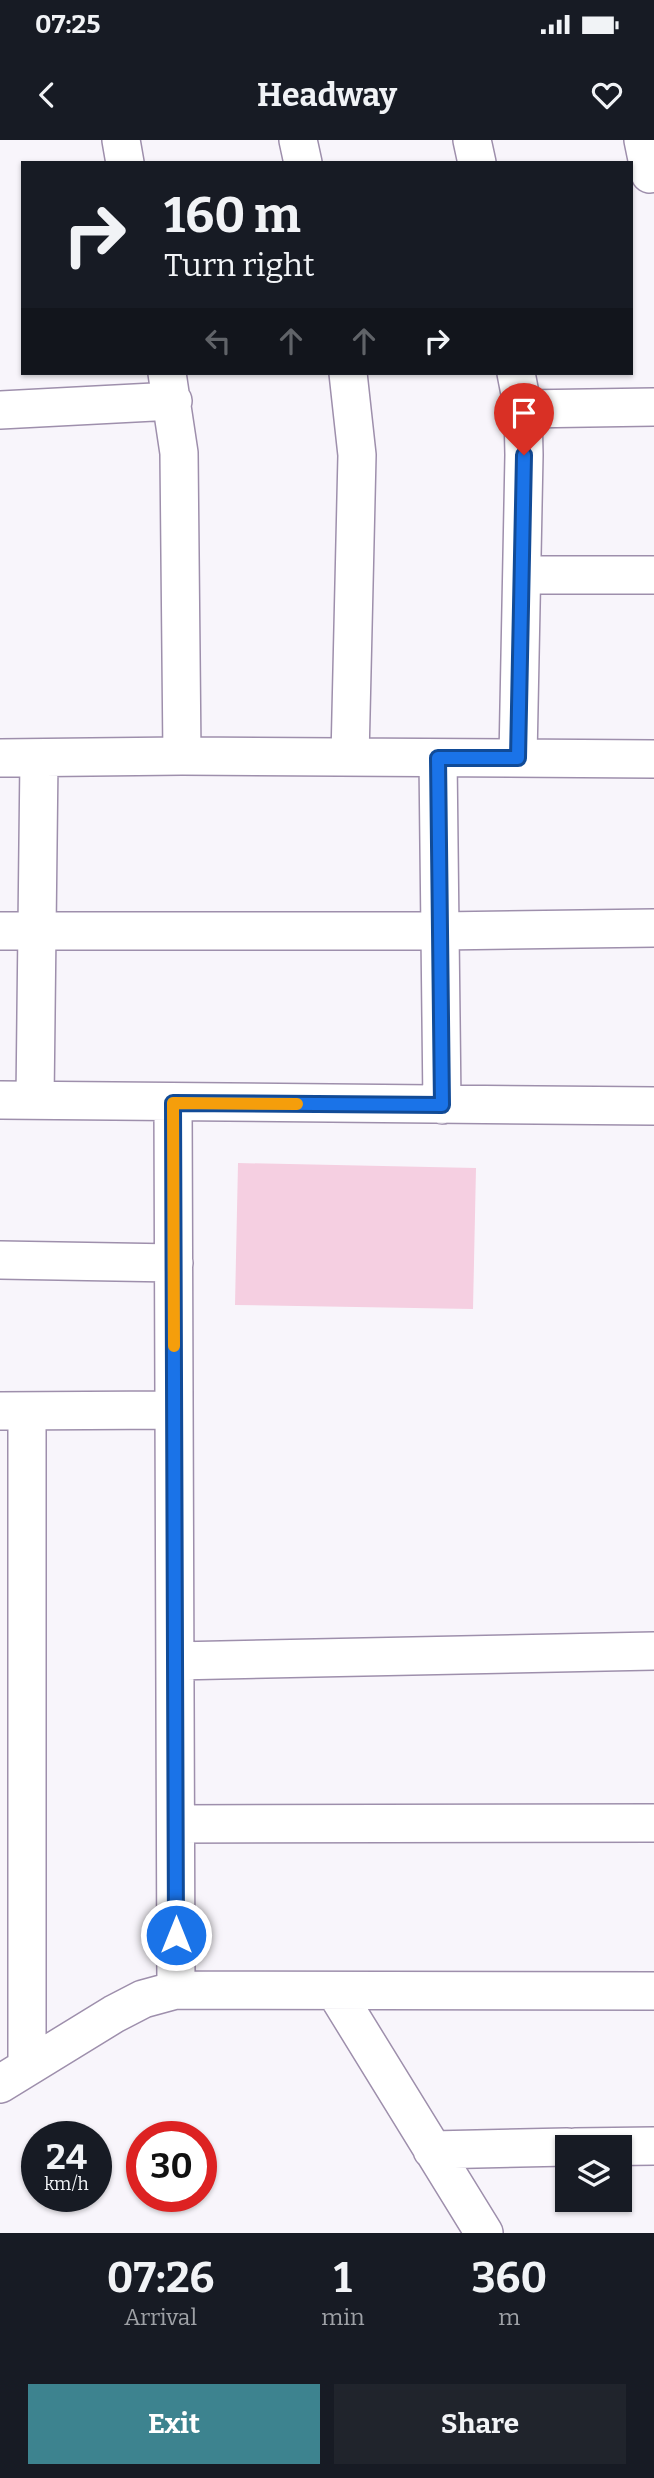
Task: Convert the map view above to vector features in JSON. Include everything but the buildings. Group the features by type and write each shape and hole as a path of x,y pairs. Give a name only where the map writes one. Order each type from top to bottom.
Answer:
{"street":[{"path":"121,140 125,161"},
{"path":"298,140 303,161"},
{"path":"472,140 477,161"},
{"path":"348,375 357,455 350,757"},
{"path":"516,375 523,409 524,455 518,758"},
{"path":"0,410 170,387 179,453 181,756"},
{"path":"523,409 654,407"},
{"path":"522,575 654,575"},
{"path":"0,758 181,756 654,759"},
{"path":"39,758 37,931 18,1100 654,1106"},
{"path":"438,758 442,1105"},
{"path":"0,931 654,928"},
{"path":"173,1103 176,1990"},
{"path":"0,1260 174,1263"},
{"path":"13,2076 14,1411 174,1410"},
{"path":"175,1661 654,1651"},
{"path":"176,1824 654,1823"},
{"path":"13,2076 114,2014 143,1999 176,1990 654,1991"},
{"path":"335,1991 484,2233"},
{"path":"632,2146 654,2146"},
{"path":"432,2150 555,2147"}],"shaded area":[{"path":"238,1163 476,1168 473,1309 235,1305"}],"slow traffic":[{"path":"174,1346 173,1103 297,1104"}],"route":[{"path":"176,1935 173,1103 442,1105 438,758 518,758 524,455"}]}
